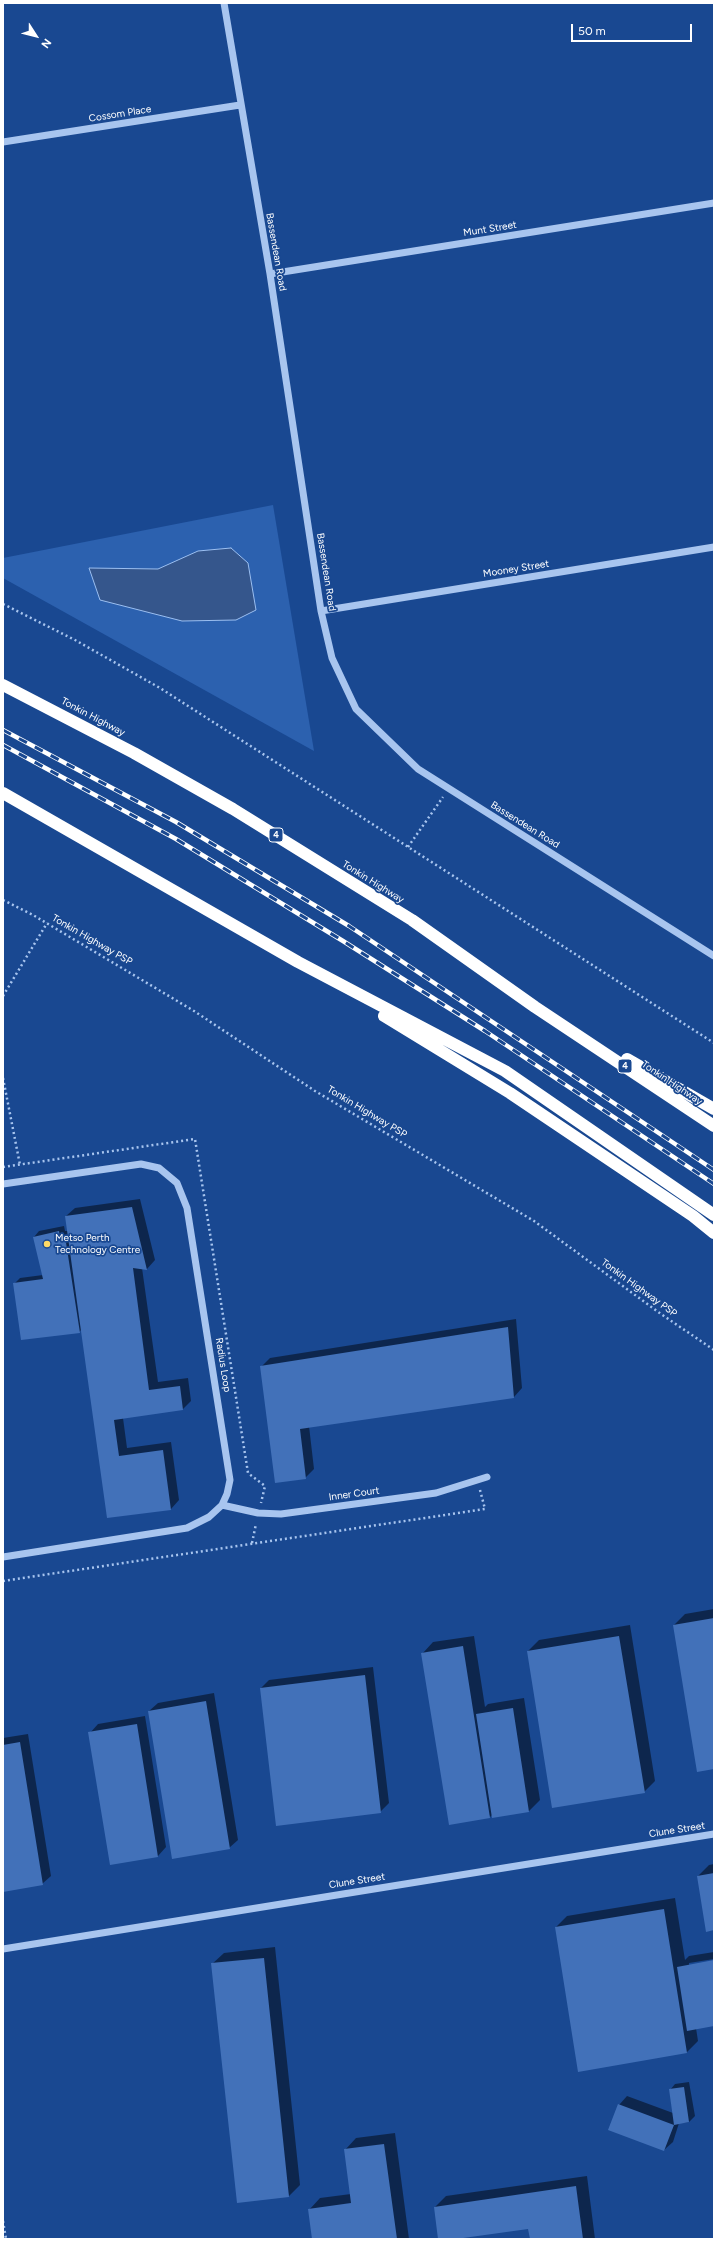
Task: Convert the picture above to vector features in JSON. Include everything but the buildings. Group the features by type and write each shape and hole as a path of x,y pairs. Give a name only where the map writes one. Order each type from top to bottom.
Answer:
{"highway":[{"name":"Tonkin Highway","path":"3,686 134,753 233,809 412,920 535,1007 714,1126"},
{"path":"3,793 298,962 510,1093 693,1216 714,1233"},
{"path":"298,962 505,1070 714,1215"},
{"path":"535,1007 714,1109"}],"street":[{"name":"Bassendean Road","path":"224,3 240,105 270,274 321,611 332,658 356,709 418,769 714,956"},
{"name":"Cossom Place","path":"3,142 240,105"},
{"name":"Munt Street","path":"270,274 714,203"},
{"name":"Mooney Street","path":"321,611 714,547"},
{"name":"Radius Loop","path":"3,1184 141,1164 160,1168 177,1183 183,1193 188,1208 229,1464 230,1480 227,1494 222,1505 209,1517 187,1528 3,1557"},
{"name":"Inner Court","path":"222,1505 258,1513 282,1514 436,1493 487,1477"},
{"name":"Clune Street","path":"3,1948 714,1834"}],"path":[{"path":"3,604 76,640 160,688 714,1043"},
{"path":"408,847 449,789"},
{"name":"Tonkin Highway PSP","path":"3,900 47,923 194,1010 315,1091 534,1221 661,1314 714,1350"},
{"path":"3,996 47,923"},
{"path":"3,1078 20,1165"},
{"path":"3,1167 195,1139 248,1473 265,1486"},
{"path":"3,1581 486,1509 478,1481"},
{"path":"3,2221 6,2239"}],"shaded area":[{"path":"273,505 314,751 3,578 3,558"},
{"path":"231,548 248,563 256,610 236,620 182,621 100,600 89,568 158,569 198,551"}],"railway":[{"path":"3,730 176,822 349,926 714,1170"},
{"path":"3,745 176,839 343,941 485,1031 714,1184"}],"place":[{"name":"Metso Perth Technology Centre","path":"47,1244"}]}
